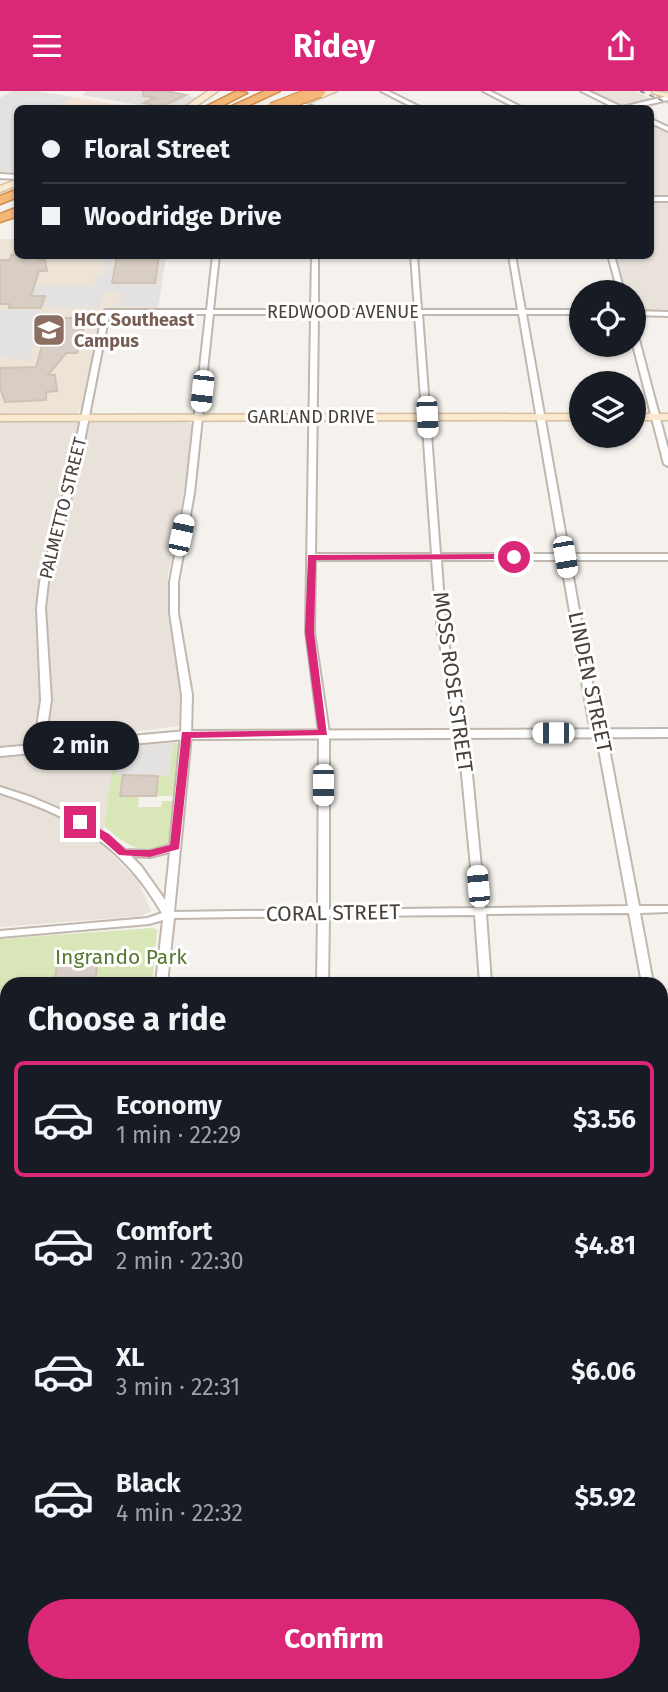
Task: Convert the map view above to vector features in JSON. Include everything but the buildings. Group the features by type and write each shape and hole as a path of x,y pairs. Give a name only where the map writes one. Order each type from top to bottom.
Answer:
{"highway":[{"path":"218,105 247,91"},
{"path":"220,105 260,91"},
{"path":"258,105 304,91"},
{"path":"249,105 319,91"},
{"path":"282,105 319,91"}],"main road":[{"path":"192,105 214,91"},
{"path":"283,98 298,103 333,91"},
{"path":"656,91 668,94"},
{"name":"GARLAND DRIVE","path":"0,418 569,417"}],"street":[{"path":"383,91 413,105"},
{"path":"486,91 515,105"},
{"path":"584,91 614,105"},
{"path":"631,105 668,94"},
{"path":"298,103 304,105"},
{"path":"163,977 186,735 187,695 174,614 174,582 190,493 216,259"},
{"path":"315,259 310,632 324,733 323,977"},
{"name":"MOSS ROSE STREET","path":"414,259 442,634 456,687 463,733 485,977"},
{"name":"LINDEN STREET","path":"513,259 594,722 601,733 647,977"},
{"path":"612,259 618,280"},
{"name":"REDWOOD AVENUE","path":"106,312 569,312"},
{"name":"PALMETTO STREET","path":"39,748 46,700 41,608 44,582 75,467 106,312"},
{"path":"646,313 668,314"},
{"path":"641,357 662,417 668,464"},
{"path":"312,557 668,557"},
{"path":"0,752 186,735 668,733"},
{"path":"0,790 72,818 105,837 155,887 168,915"},
{"path":"123,853 150,854 175,847"},
{"name":"CORAL STREET","path":"0,934 149,921 168,915 668,909"}],"shaded area":[{"path":"11,91 36,91 73,97 61,105 14,105 14,173 0,172 0,98"},
{"path":"87,91 167,91 198,98 188,105 140,105 82,95"},
{"path":"588,91 634,91 654,100 622,105"},
{"path":"73,97 120,105 61,105"},
{"path":"654,124 668,131 668,198 654,197"},
{"path":"654,200 668,201 668,311 646,311 646,280 622,280 616,259 654,259"},
{"name":"HCC Southeast Campus","path":"0,239 14,239 14,259 166,259 158,310 101,310 84,404 77,413 0,414"},
{"path":"105,259 166,259 158,307 118,307 121,292 104,292 100,308 0,306 0,286 93,286 96,276 102,275"},
{"path":"0,310 42,310 29,361 0,357"},
{"path":"182,421 193,425 168,574 168,604 180,685 179,726 0,748 0,422"},
{"path":"173,742 169,776 115,775 120,747"},
{"path":"117,745 101,843 138,881 151,911 141,916 0,927 0,758"}],"green space":[{"path":"173,742 179,744 174,796 156,796 158,776 169,775"},
{"path":"116,746 120,747 116,775 123,775 120,796 139,796 138,807 161,807 162,801 173,801 170,840 167,845 140,849 126,843 104,826"},
{"name":"Ingrando Park","path":"152,928 157,930 153,977 0,977 0,939"}],"railway":[{"path":"640,91 668,103"}],"place":[{"name":"HCC Southeast Campus","path":"49,330"}],"route":[{"path":"80,822 105,837 123,853 150,854 165,851 175,847 186,735 324,733 310,632 312,557 514,557"}]}
